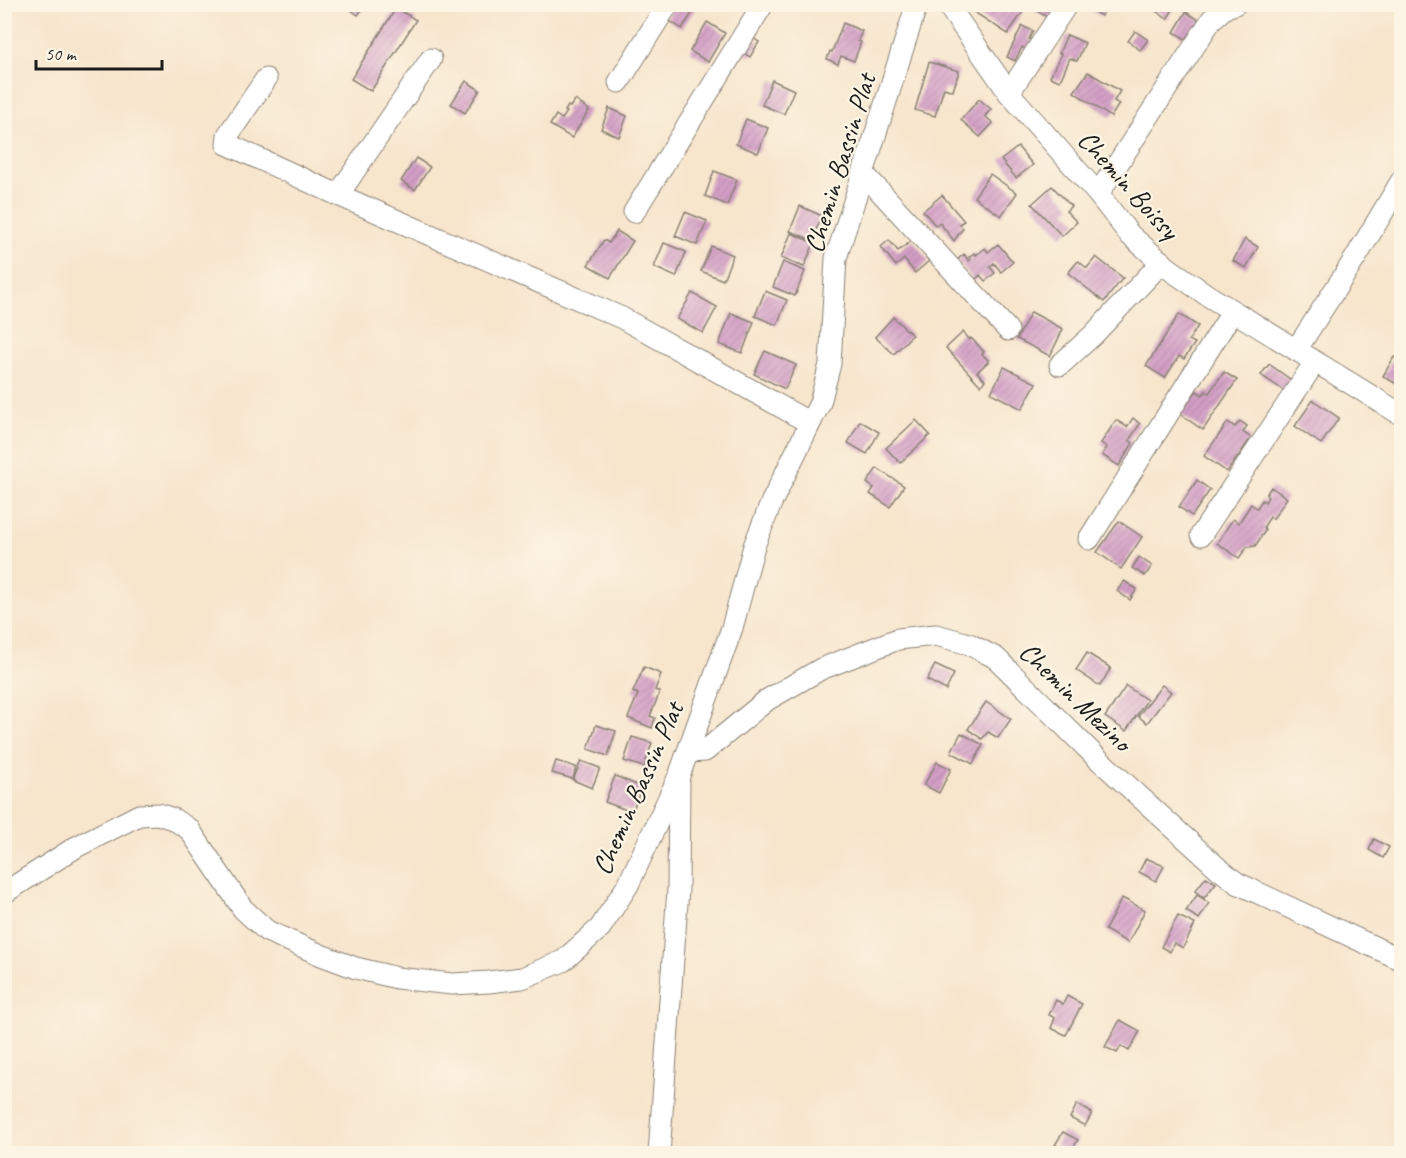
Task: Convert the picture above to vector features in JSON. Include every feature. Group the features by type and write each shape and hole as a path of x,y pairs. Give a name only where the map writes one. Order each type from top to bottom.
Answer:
{"street":[{"path":"619,82 668,4"},
{"path":"634,212 763,4"},
{"name":"Chemin Bassin Plat","path":"4,893 76,847 130,819 139,815 158,814 173,819 189,829 243,909 267,931 356,968 397,978 452,984 522,978 563,961 600,928 628,885 689,753 732,628 754,546 772,501 820,403 830,364 836,258 917,4"},
{"name":"Chemin Boissy","path":"947,4 1009,93 1098,194 1130,235 1197,288 1401,415"},
{"path":"1009,93 1067,4"},
{"path":"1098,194 1212,19 1226,7 1234,4"},
{"path":"338,195 430,59"},
{"path":"266,80 228,135 227,144 338,195 622,318 810,423"},
{"path":"863,173 1008,330"},
{"path":"1296,350 1356,257 1401,180"},
{"path":"1060,365 1093,335 1162,262"},
{"path":"1089,539 1233,311"},
{"path":"1201,535 1315,362"},
{"name":"Chemin Mezino","path":"689,753 705,751 767,700 821,669 898,639 936,635 969,644 996,658 1096,757 1237,883 1401,960"},
{"path":"659,1154 678,890 679,776"}],"building":[{"path":"349,4 366,4 358,15 347,7"},
{"path":"673,4 698,4 682,29 667,19"},
{"path":"975,4 1023,4 1026,7 1008,34 971,10"},
{"path":"1034,4 1059,4 1050,19 1032,8"},
{"path":"1092,4 1110,4 1101,16 1089,9"},
{"path":"1146,4 1177,4 1167,19"},
{"path":"396,8 416,20 371,91 351,79"},
{"path":"1186,12 1204,23 1192,43 1174,32"},
{"path":"707,22 725,33 708,62 690,51"},
{"path":"843,23 862,31 858,41 861,42 854,61 841,56 838,64 827,59"},
{"path":"1022,26 1033,31 1029,39 1033,41 1028,51 1022,47 1015,61 1007,57"},
{"path":"1135,31 1148,40 1140,50 1128,41"},
{"path":"1067,35 1085,43 1077,61 1070,58 1060,81 1050,77"},
{"path":"750,36 759,42 750,57 740,51"},
{"path":"929,62 959,71 953,91 944,88 935,116 915,110"},
{"path":"1088,72 1120,91 1114,101 1119,104 1111,117 1074,92"},
{"path":"772,80 794,90 784,114 762,105"},
{"path":"466,81 480,90 465,113 451,104"},
{"path":"979,99 991,109 985,116 993,123 980,137 961,120"},
{"path":"575,100 589,110 572,138 550,125 556,115 562,119 568,106 570,107"},
{"path":"609,108 627,116 619,137 601,129"},
{"path":"746,119 768,128 758,153 736,144"},
{"path":"1018,147 1033,165 1016,178 1001,160"},
{"path":"416,158 430,167 415,190 401,181"},
{"path":"714,171 737,180 727,205 705,196"},
{"path":"990,174 1017,193 1001,216 974,197"},
{"path":"1052,186 1071,206 1066,211 1077,222 1062,236 1032,204"},
{"path":"942,195 964,221 959,224 963,228 954,241 940,223 936,226 923,211"},
{"path":"800,206 822,216 812,240 790,231"},
{"path":"685,212 707,221 697,245 675,236"},
{"path":"617,231 633,241 610,278 588,265 604,240 609,243"},
{"path":"791,233 814,243 804,267 781,258"},
{"path":"1245,239 1258,247 1246,268 1233,261"},
{"path":"889,240 898,251 913,240 929,261 915,273 904,259 896,266 881,247"},
{"path":"664,243 686,252 676,277 654,267"},
{"path":"998,244 1013,262 1001,272 994,263 990,267 995,273 985,281 980,275 974,281 957,260 964,254 969,261 971,259 969,257 974,253 976,255 985,248 988,252"},
{"path":"711,246 733,255 723,280 701,271"},
{"path":"1096,257 1123,278 1104,302 1068,273 1078,261 1087,268"},
{"path":"783,262 805,271 795,296 773,287"},
{"path":"765,291 787,300 777,325 755,316"},
{"path":"692,293 717,307 703,333 677,319"},
{"path":"1031,312 1063,329 1050,356 1017,339"},
{"path":"731,313 754,322 742,353 719,344"},
{"path":"1179,314 1198,326 1189,340 1195,343 1184,359 1179,356 1165,378 1146,366"},
{"path":"893,317 912,335 894,354 875,337"},
{"path":"963,332 978,345 984,352 982,354 989,361 977,372 985,380 981,386 946,348"},
{"path":"765,351 796,365 785,389 754,374"},
{"path":"1394,357 1401,362 1401,387 1383,376"},
{"path":"1269,364 1294,382 1287,393 1261,375"},
{"path":"1004,367 1036,383 1022,409 991,393"},
{"path":"1224,372 1237,380 1203,430 1180,414 1196,391 1203,395 1206,391 1209,393"},
{"path":"1313,400 1339,418 1321,444 1295,426"},
{"path":"1133,418 1140,424 1129,440 1133,443 1119,466 1102,455 1107,447 1101,443 1116,420 1127,427"},
{"path":"916,420 930,435 900,463 886,448"},
{"path":"860,421 879,432 867,454 848,443"},
{"path":"1240,421 1247,426 1243,432 1251,438 1227,472 1204,456 1228,422 1235,427"},
{"path":"877,468 904,486 890,507 870,494 874,488 867,483"},
{"path":"1197,480 1210,490 1192,516 1179,507"},
{"path":"1271,487 1287,498 1273,519 1270,517 1264,526 1265,531 1255,546 1247,547 1239,558 1217,543 1233,519 1239,523 1251,504 1257,508 1262,500 1265,502"},
{"path":"1119,521 1142,537 1121,569 1097,552"},
{"path":"1139,557 1152,566 1145,576 1132,568"},
{"path":"1124,581 1137,589 1130,600 1117,591"},
{"path":"1087,653 1111,668 1100,686 1076,670"},
{"path":"935,665 954,674 946,690 927,680"},
{"path":"644,667 661,674 655,690 660,692 650,716 655,718 652,728 628,718 638,694 633,692"},
{"path":"1162,685 1171,692 1147,723 1138,716"},
{"path":"1126,686 1147,700 1126,731 1105,717"},
{"path":"986,702 1011,719 998,738 988,732 982,739 968,729"},
{"path":"596,725 616,731 608,756 588,749"},
{"path":"961,733 983,745 973,764 951,752"},
{"path":"632,737 652,743 644,767 624,761"},
{"path":"556,761 576,767 573,779 552,773"},
{"path":"581,761 600,768 592,788 573,780"},
{"path":"937,762 951,769 939,793 924,785"},
{"path":"615,776 642,787 632,812 605,802"},
{"path":"1374,839 1389,847 1383,858 1369,850"},
{"path":"1146,858 1164,866 1156,881 1139,872"},
{"path":"1206,877 1216,883 1204,898 1195,891"},
{"path":"1197,895 1209,903 1199,919 1186,911"},
{"path":"1122,898 1145,910 1128,943 1105,930"},
{"path":"1178,916 1195,924 1183,948 1174,943 1170,952 1161,947"},
{"path":"1067,996 1082,1004 1066,1035 1051,1028 1055,1018 1049,1015 1056,1000 1063,1004"},
{"path":"1120,1020 1140,1031 1129,1051 1121,1046 1117,1053 1105,1047"},
{"path":"1077,1104 1092,1113 1085,1126 1070,1118"},
{"path":"1063,1132 1078,1140 1070,1153 1055,1145"}]}
